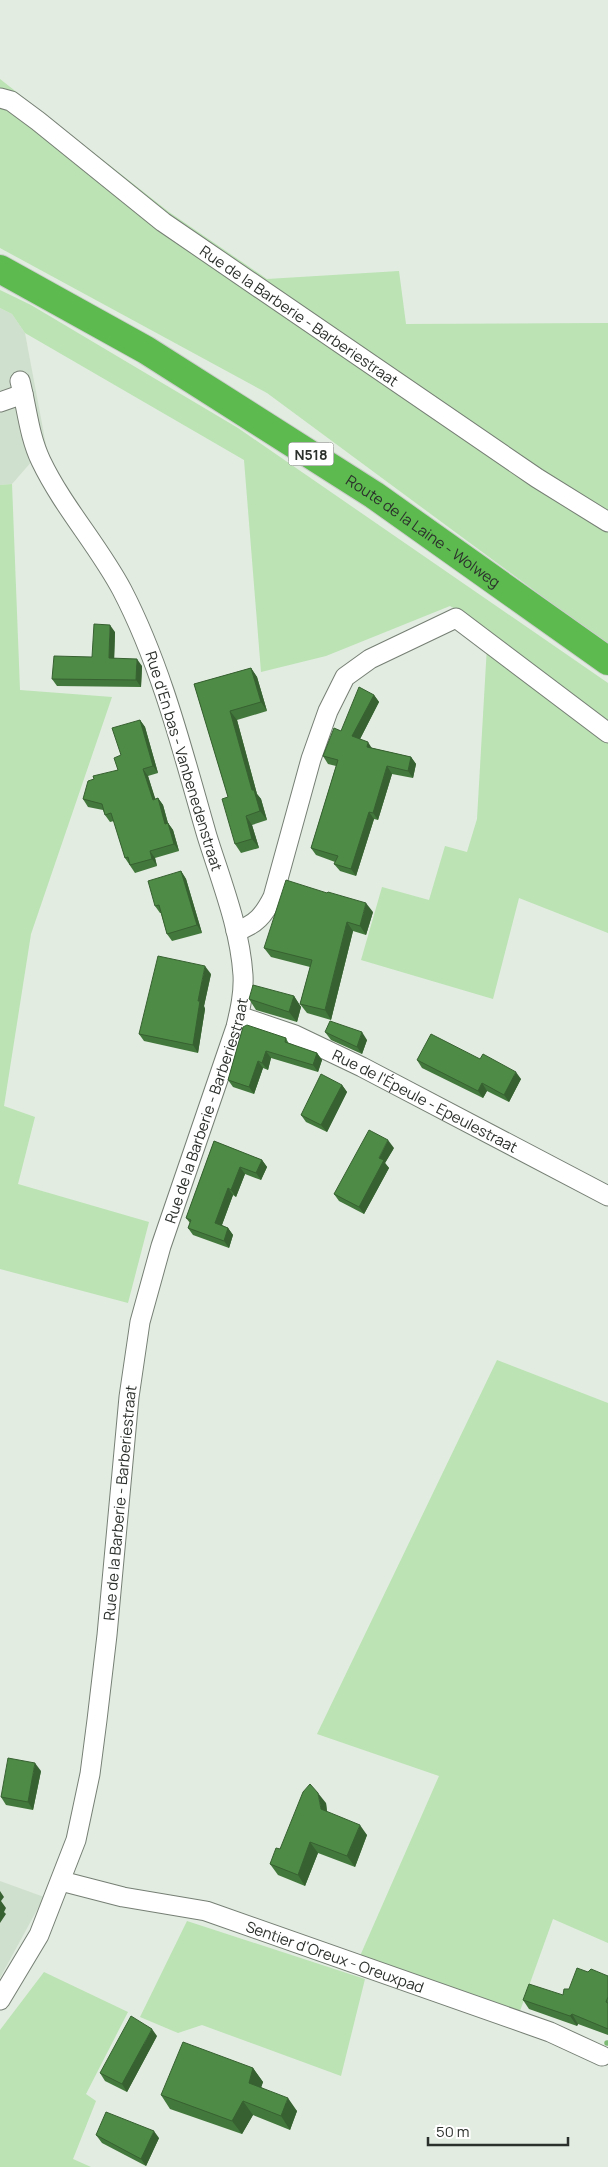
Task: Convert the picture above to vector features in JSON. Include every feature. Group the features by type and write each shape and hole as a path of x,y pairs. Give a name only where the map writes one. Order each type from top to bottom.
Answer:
{"highway":[{"name":"Route de la Laine - Wolweg","path":"0,269 146,350 374,495 608,660"}],"street":[{"name":"Rue de la Barberie - Barberiestraat","path":"0,98 10,101 38,121 179,233 529,473 608,522"},
{"name":"Rue d'En bas - Vanbenedenstraat","path":"0,402 21,387 40,460 101,554 122,590 147,643 163,687 236,931"},
{"path":"236,931 256,922 265,913 273,897 311,759 328,711 345,677 370,658 456,618 608,734"},
{"name":"Rue de la Barberie - Barberiestraat","path":"0,2000 39,1935 76,1840 90,1774 107,1635 129,1397 140,1322 161,1246 238,1016 243,993 244,976 236,931"},
{"name":"Rue de l'Épeule - Epeulestraat","path":"238,1016 295,1035 362,1066 608,1196"},
{"name":"Sentier d'Oreux - Oreuxpad","path":"61,1881 123,1897 206,1911 550,2032 602,2056"}],"shaded area":[{"path":"0,308 12,314 25,333 46,445 12,484 0,485"},
{"path":"0,1881 44,1897 0,1978"}],"green space":[{"path":"0,79 169,212 267,279 399,271 406,324 608,323 608,645 267,393 0,248"},
{"path":"0,290 31,305 238,428 608,683 608,933 519,898 493,999 361,960 382,887 429,900 445,846 467,852 477,819 488,629 450,606 326,656 261,672 244,460 25,333 12,314 0,308"},
{"path":"12,484 20,690 112,697 31,934 4,1106 35,1117 18,1184 149,1222 128,1303 0,1269 0,485"},
{"path":"497,1360 608,1403 608,1943 553,1919 520,2011 360,1956 439,1776 317,1734"},
{"path":"187,1921 365,1979 341,2076 202,2025 178,2033 140,2017"},
{"path":"44,1972 128,2012 86,2094 96,2101 73,2159 91,2167 0,2167 0,2030"}],"building":[{"path":"94,624 110,625 109,658 137,659 136,680 52,679 54,656 92,657"},
{"path":"251,668 261,702 230,711 252,790 254,790 260,811 246,816 252,839 235,844 222,799 228,797 194,684"},
{"path":"359,687 374,695 352,736 368,742 367,747 411,757 408,771 387,766 373,813 369,812 351,869 334,864 338,856 311,848 338,760 323,756 334,728 341,731"},
{"path":"140,720 153,766 143,769 153,800 158,798 165,824 168,823 174,844 150,851 152,859 130,865 128,857 125,858 111,813 105,815 102,804 83,799 88,781 94,779 93,776 118,770 114,758 121,755 112,728"},
{"path":"181,871 197,925 167,934 159,905 155,906 148,881"},
{"path":"286,880 366,903 360,926 347,922 325,1010 300,1004 312,960 264,948"},
{"path":"158,956 205,966 198,1001 200,1001 193,1045 139,1034"},
{"path":"253,985 294,996 289,1012 249,999"},
{"path":"330,1021 362,1032 357,1047 325,1032"},
{"path":"247,1025 286,1038 285,1042 317,1053 313,1065 266,1051 262,1063 258,1061 249,1087 228,1080 243,1027"},
{"path":"431,1034 480,1059 483,1054 516,1072 504,1095 482,1083 478,1091 417,1060"},
{"path":"321,1074 342,1085 321,1125 301,1115"},
{"path":"369,1130 388,1140 379,1158 384,1160 359,1207 334,1194"},
{"path":"214,1141 262,1160 256,1173 240,1167 231,1190 228,1188 215,1223 228,1228 224,1241 188,1228 191,1220 186,1218"},
{"path":"8,1758 35,1763 28,1802 1,1797"},
{"path":"310,1784 318,1793 321,1809 360,1825 347,1856 310,1842 298,1875 270,1864 276,1848 280,1849 303,1792"},
{"path":"577,1968 588,1972 591,1969 608,1976 608,1997 606,2002 608,2003 608,2029 572,2014 570,2016 523,2000 529,1984 563,1995 564,1989 569,1989"},
{"path":"131,2016 152,2029 122,2084 100,2073"},
{"path":"183,2042 253,2068 249,2083 288,2098 281,2116 243,2101 232,2121 161,2095"},
{"path":"106,2112 154,2131 141,2159 96,2135"}]}
